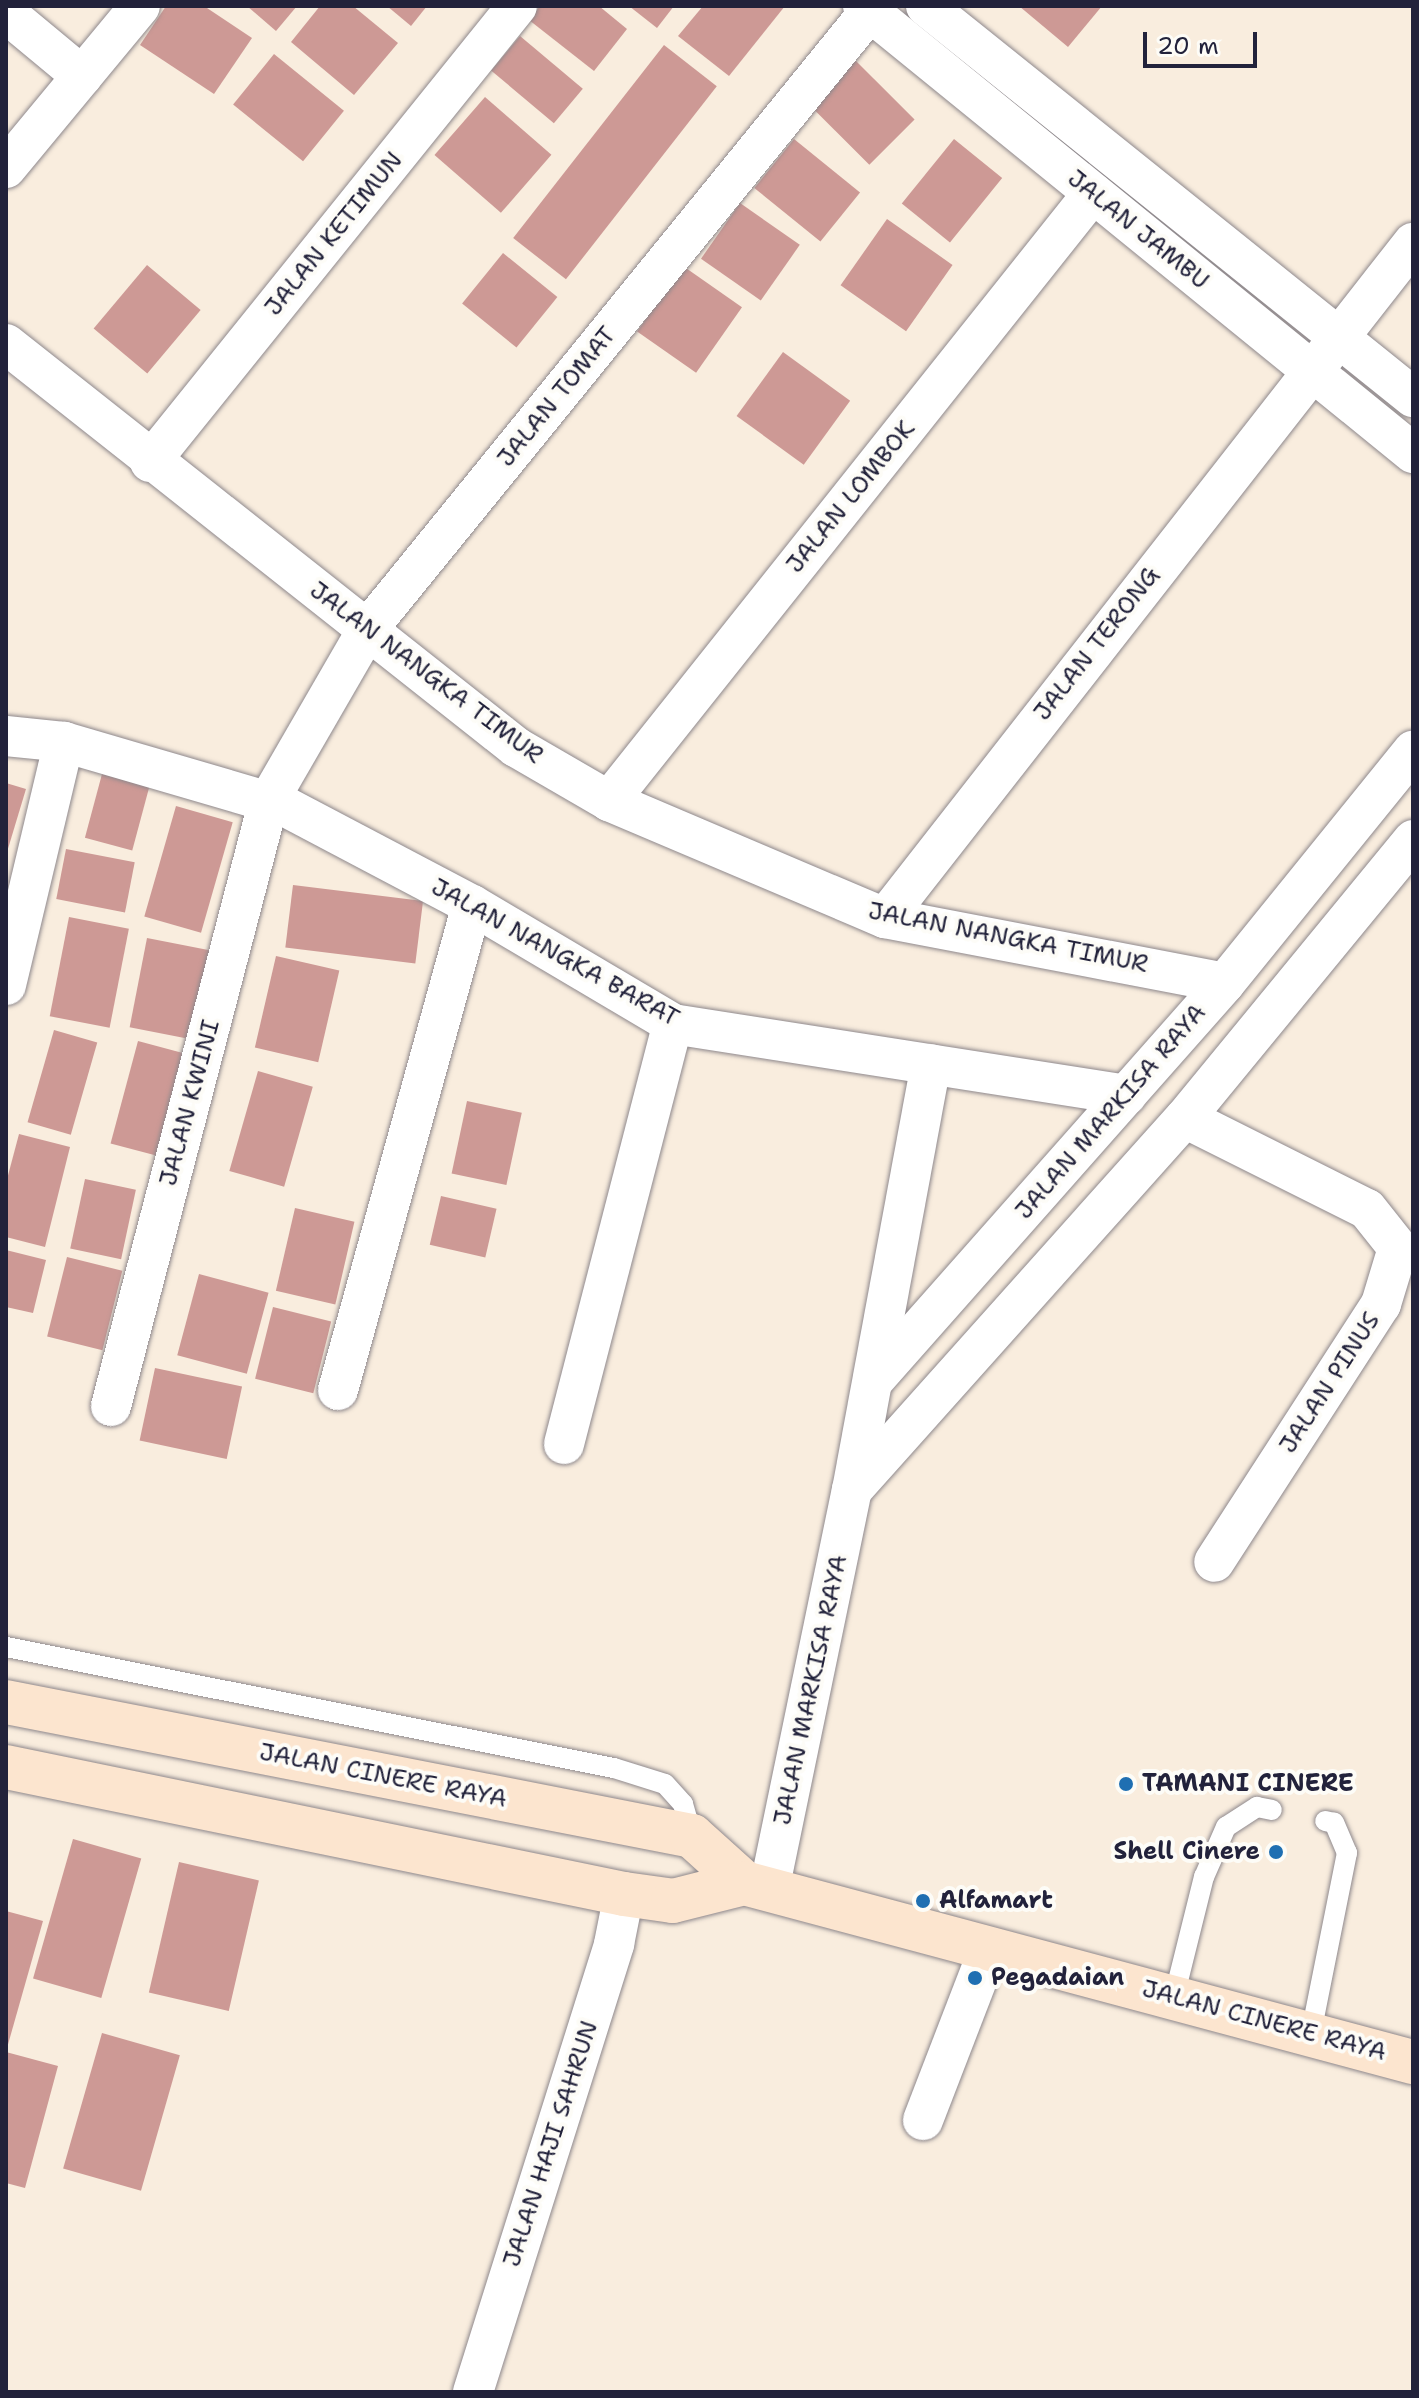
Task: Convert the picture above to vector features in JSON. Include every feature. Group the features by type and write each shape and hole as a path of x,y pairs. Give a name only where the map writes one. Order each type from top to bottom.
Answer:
{"main road":[{"name":"JALAN CINERE RAYA","path":"6,1702 692,1836 756,1887 1413,2062"},
{"name":"JALAN CINERE RAYA","path":"6,1767 624,1894 673,1901 756,1887"}],"street":[{"path":"6,168 140,6"},
{"name":"JALAN KETIMUN","path":"150,462 517,6"},
{"name":"JALAN JAMBU","path":"926,6 1413,397"},
{"name":"JALAN JAMBU","path":"867,9 1413,453"},
{"name":"JALAN TOMAT","path":"269,800 367,630 867,9"},
{"path":"6,13 82,76"},
{"name":"JALAN LOMBOK","path":"609,801 1093,193"},
{"name":"JALAN TERONG","path":"885,918 1310,370 1413,243"},
{"name":"JALAN NANGKA TIMUR","path":"6,344 150,462 516,747 609,801 885,918 1225,983"},
{"name":"JALAN NANGKA BARAT","path":"6,736 64,742 269,800 472,905 673,1024 1126,1095"},
{"path":"6,985 64,742"},
{"name":"JALAN MARKISA RAYA","path":"756,1887 852,1490 870,1384 1225,983 1413,751"},
{"name":"JALAN KWINI","path":"111,1406 269,800"},
{"path":"852,1490 1185,1118 1413,840"},
{"path":"338,1390 472,905"},
{"path":"564,1444 673,1024"},
{"path":"870,1384 931,1064"},
{"name":"JALAN PINUS","path":"1185,1118 1367,1209 1398,1248 1381,1304 1214,1562"},
{"name":"JALAN HAJI SAHRUN","path":"473,2392 614,1944 624,1894"},
{"path":"923,2120 989,1949"}],"lane":[{"path":"6,1647 614,1768 665,1784 683,1804 692,1836"},
{"path":"1174,1997 1204,1877 1226,1827 1257,1807 1272,1810"},
{"path":"1311,2033 1347,1853 1334,1823 1325,1821"}],"building":[{"path":"166,6 204,6 252,38 214,94 140,45"},
{"path":"247,6 297,6 276,31"},
{"path":"320,6 353,6 398,43 354,95 291,42"},
{"path":"387,6 427,6 411,26"},
{"path":"540,6 599,6 627,29 594,71 529,20"},
{"path":"629,6 674,6 657,28"},
{"path":"703,6 785,6 729,76 678,36"},
{"path":"1019,6 1102,6 1068,47"},
{"path":"520,36 583,89 554,123 491,70"},
{"path":"664,45 717,86 566,279 513,238"},
{"path":"846,51 915,120 869,165 801,96"},
{"path":"274,54 344,111 303,161 233,105"},
{"path":"485,97 551,155 501,213 434,155"},
{"path":"794,139 860,192 820,241 754,188"},
{"path":"954,139 1002,178 950,243 902,204"},
{"path":"740,203 800,245 761,301 701,259"},
{"path":"887,219 953,265 906,331 841,285"},
{"path":"503,253 557,297 516,348 462,304"},
{"path":"147,265 201,310 147,374 94,329"},
{"path":"683,266 742,307 696,373 637,332"},
{"path":"783,352 850,401 804,465 737,416"},
{"path":"102,774 149,787 132,850 85,838"},
{"path":"6,783 26,789 7,852 6,852"},
{"path":"176,806 233,822 201,933 144,917"},
{"path":"66,849 135,862 125,912 56,899"},
{"path":"293,885 423,901 415,963 285,948"},
{"path":"69,917 129,929 110,1028 50,1016"},
{"path":"147,938 211,950 193,1040 130,1027"},
{"path":"276,956 339,971 318,1062 255,1048"},
{"path":"54,1030 97,1042 71,1135 28,1122"},
{"path":"138,1041 190,1055 163,1157 111,1143"},
{"path":"258,1071 313,1087 284,1187 229,1171"},
{"path":"467,1101 522,1113 506,1185 452,1173"},
{"path":"19,1134 70,1147 45,1247 6,1237 6,1183"},
{"path":"85,1179 136,1190 121,1259 70,1248"},
{"path":"441,1196 497,1209 485,1258 430,1245"},
{"path":"295,1208 354,1222 335,1305 276,1291"},
{"path":"6,1250 46,1260 33,1313 6,1307"},
{"path":"67,1257 122,1271 102,1350 47,1337"},
{"path":"199,1274 269,1293 247,1374 177,1355"},
{"path":"273,1307 331,1322 313,1393 255,1379"},
{"path":"155,1368 242,1387 227,1459 140,1440"},
{"path":"73,1839 141,1859 101,1998 33,1978"},
{"path":"179,1862 259,1880 229,2011 149,1993"},
{"path":"6,1911 43,1921 7,2048 6,2048"},
{"path":"102,2033 180,2055 141,2191 63,2169"},
{"path":"6,2052 58,2066 25,2188 6,2183"}],"place":[{"name":"TAMANI CINERE","path":"1126,1784"},
{"name":"Shell Cinere","path":"1276,1852"},
{"name":"Alfamart","path":"923,1901"},
{"name":"Pegadaian","path":"975,1978"}]}
